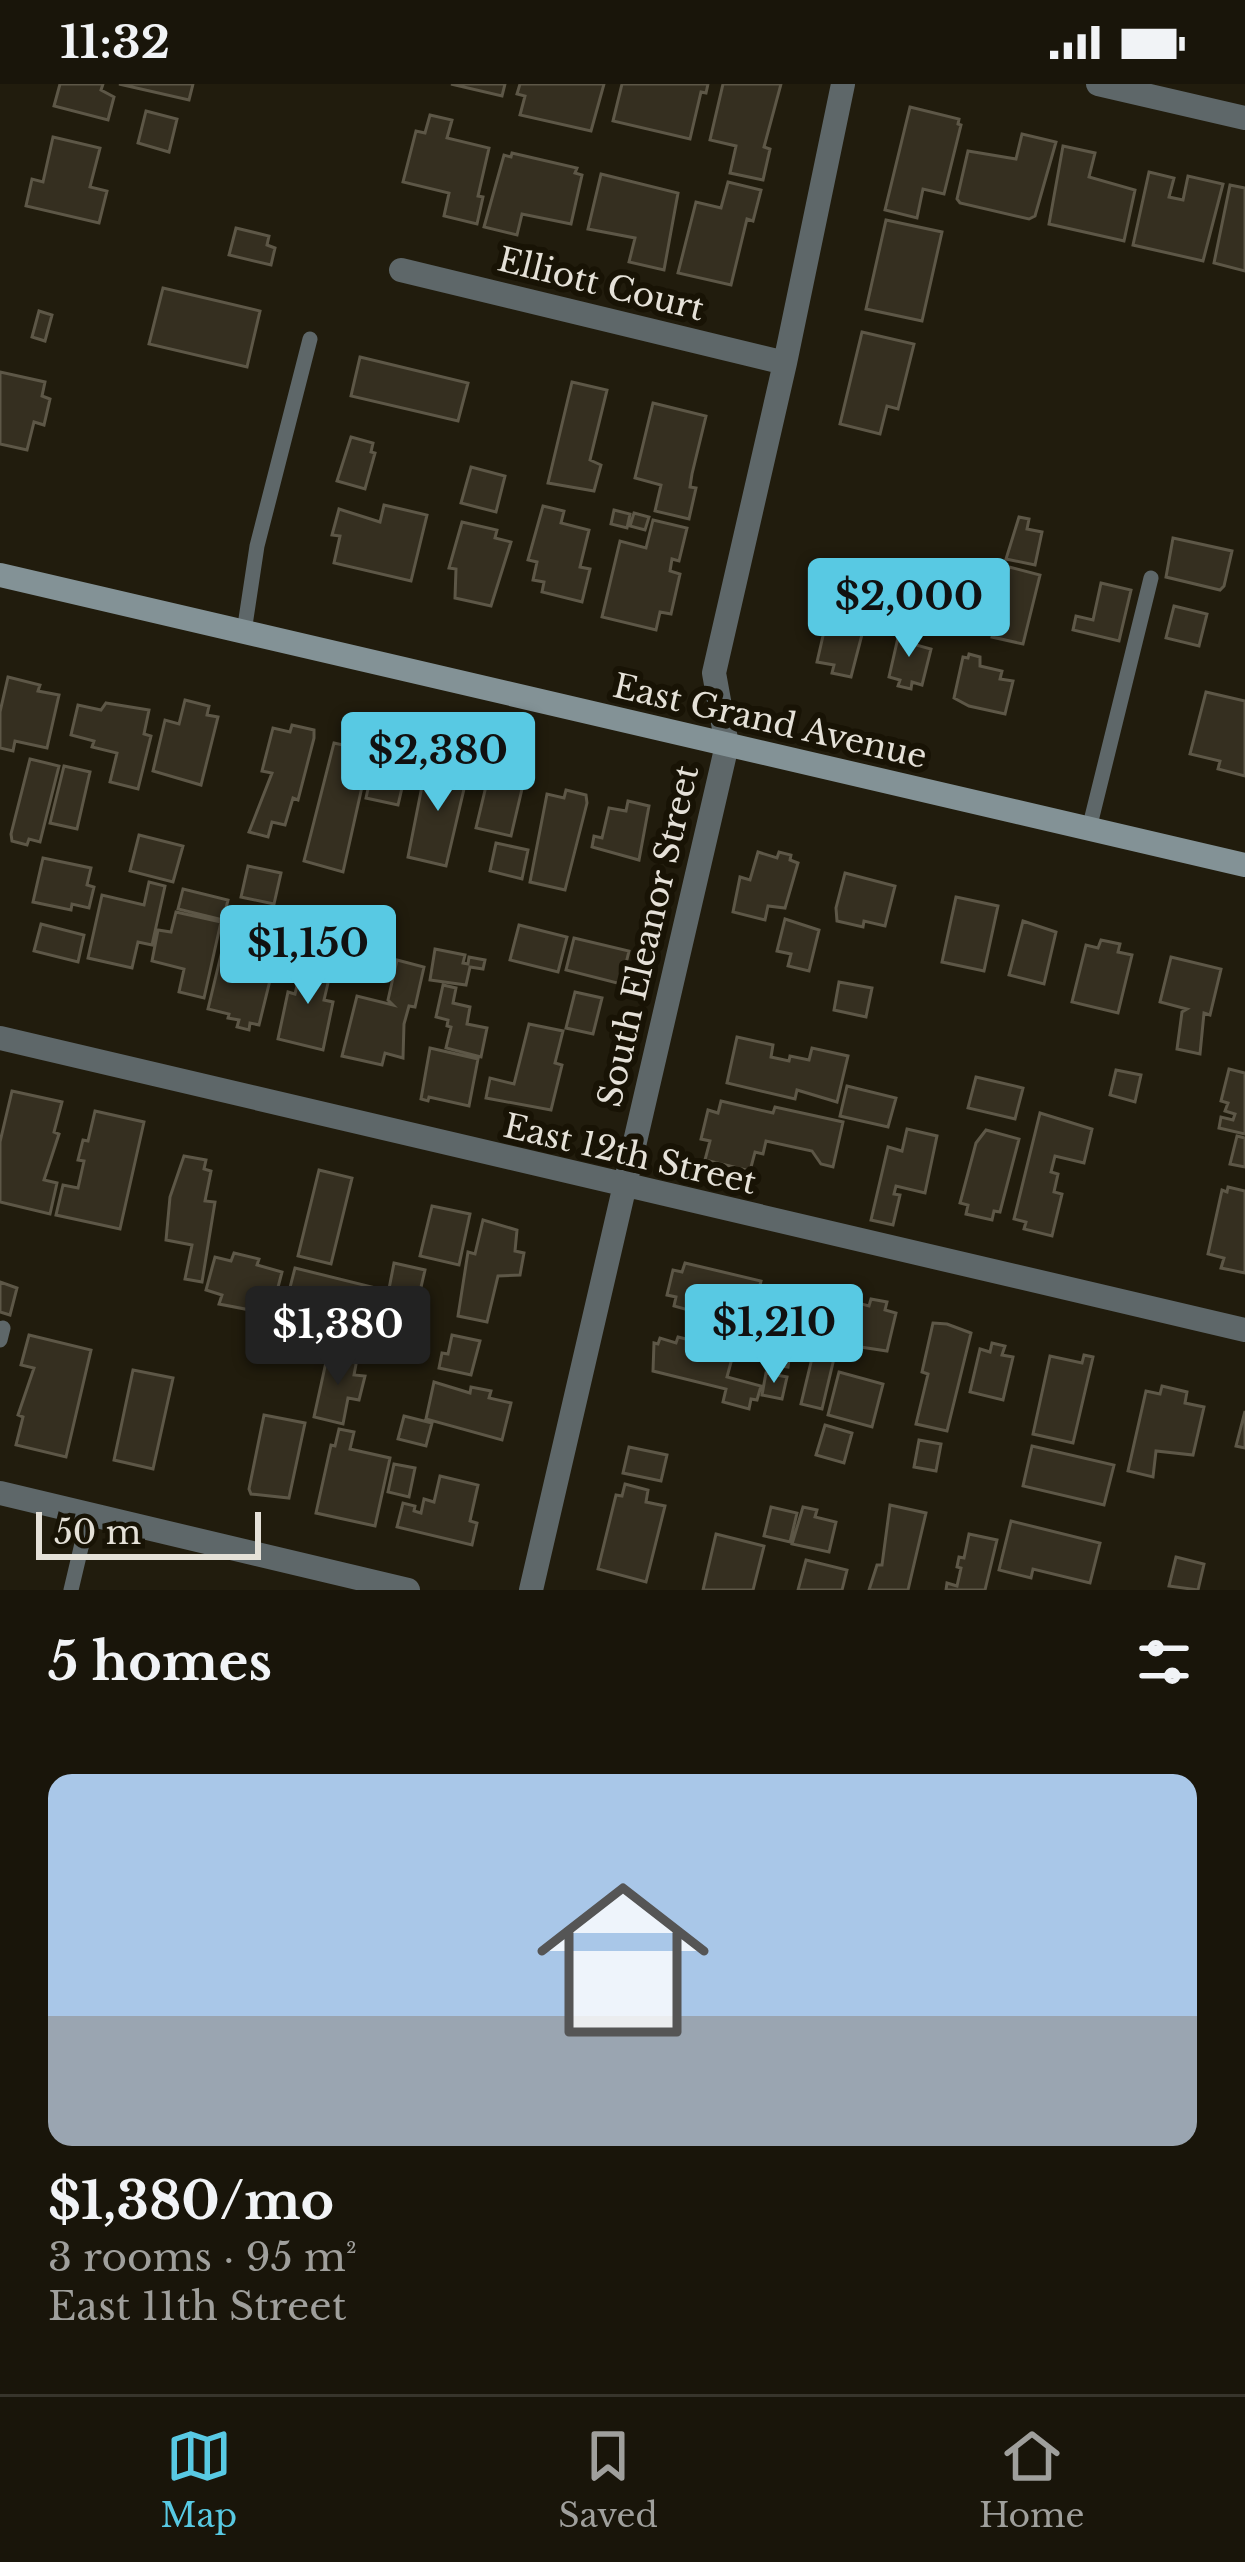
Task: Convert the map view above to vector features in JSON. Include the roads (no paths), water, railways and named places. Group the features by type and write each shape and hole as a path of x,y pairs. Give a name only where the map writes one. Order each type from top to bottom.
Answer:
{"street":[{"name":"South Eleanor Street","path":"531,1590 727,745 715,673 843,84"},
{"path":"1098,84 1245,118"},
{"name":"Elliott Court","path":"401,270 785,363"},
{"name":"East Grand Avenue","path":"0,575 1245,865"},
{"name":"East 12th Street","path":"0,1038 1245,1330"},
{"path":"0,1493 408,1590"}],"lane":[{"path":"244,632 256,546 310,339"},
{"path":"1089,829 1151,578"},
{"path":"71,1590 89,1514"}]}
